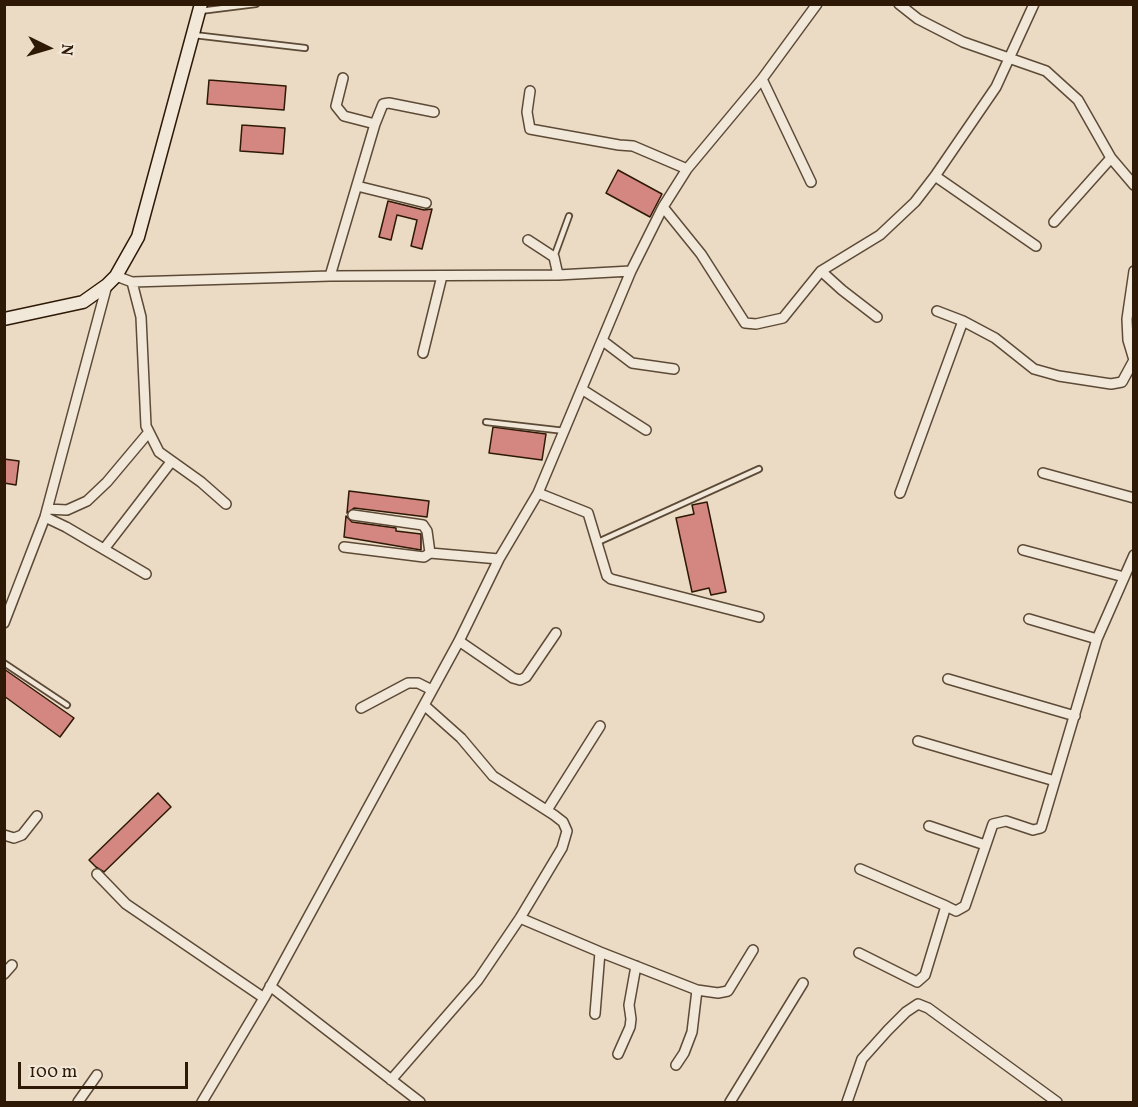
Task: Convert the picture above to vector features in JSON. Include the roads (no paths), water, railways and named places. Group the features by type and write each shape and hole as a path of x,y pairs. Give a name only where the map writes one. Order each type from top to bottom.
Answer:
{"main road":[{"path":"4,318 83,302 116,276 138,237 201,8"}],"street":[{"path":"202,1102 264,998 459,641 499,559 538,493 631,272 663,207 687,169 762,79 817,4"},
{"path":"899,4 918,19 963,42 1046,71 1078,100 1111,158 1134,185"},
{"path":"663,207 701,254 745,323 762,324 783,318 821,271 880,235 915,202 996,87 1034,4"},
{"path":"343,78 336,106 344,116 375,124"},
{"path":"762,79 811,182"},
{"path":"530,91 527,112 530,129 633,146 687,169"},
{"path":"330,276 375,124 386,103 434,112"},
{"path":"1054,222 1111,158"},
{"path":"935,176 1036,246"},
{"path":"357,186 426,203"},
{"path":"528,240 554,257 558,275"},
{"path":"821,271 877,317"},
{"path":"937,311 963,321 995,338 1034,369 1059,376 1111,384 1122,382 1134,360 1128,340 1127,319 1134,271"},
{"path":"116,276 132,282 330,276 558,275 631,272"},
{"path":"423,354 442,276"},
{"path":"132,282 141,317 146,426 159,452 201,482 226,504"},
{"path":"4,623 46,513 107,285"},
{"path":"900,493 963,321"},
{"path":"603,340 632,363 674,369"},
{"path":"583,390 646,430"},
{"path":"46,513 67,510 87,501 107,482 149,432"},
{"path":"104,549 171,462"},
{"path":"1043,472 1134,498"},
{"path":"538,493 588,513 607,576 610,579 759,617"},
{"path":"46,513 146,574"},
{"path":"353,515 423,525 427,531 430,553"},
{"path":"344,547 424,557 430,553 499,559"},
{"path":"1023,550 1124,577"},
{"path":"860,869 956,911 965,906 993,824 1006,821 1033,830 1041,828 1097,639 1134,555"},
{"path":"1029,619 1097,639"},
{"path":"459,641 513,678 520,680 526,677 556,633"},
{"path":"948,679 1075,716"},
{"path":"361,708 408,683 418,683 432,690"},
{"path":"391,1080 478,980 520,918 562,848 567,831 563,822 547,810 493,776 461,738 424,705"},
{"path":"547,810 600,726"},
{"path":"918,741 1055,781"},
{"path":"4,836 14,838 22,835 37,816"},
{"path":"930,826 985,845"},
{"path":"97,874 126,904 264,998"},
{"path":"859,953 917,982 925,975 946,906"},
{"path":"520,918 697,990 718,993 728,991 753,950"},
{"path":"595,1014 600,952"},
{"path":"4,975 12,965"},
{"path":"618,1054 630,1027 629,1005 636,966"},
{"path":"730,1102 803,983"},
{"path":"270,986 420,1102"},
{"path":"675,1065 684,1053 692,1032 697,990"},
{"path":"847,1102 862,1059 888,1030 918,1005 927,1008 1057,1102"},
{"path":"78,1102 98,1075"}],"lane":[{"path":"201,8 256,4"},
{"path":"193,35 305,48"},
{"path":"554,257 569,216"},
{"path":"486,422 565,431"},
{"path":"598,542 759,469"},
{"path":"4,663 68,705"}]}
